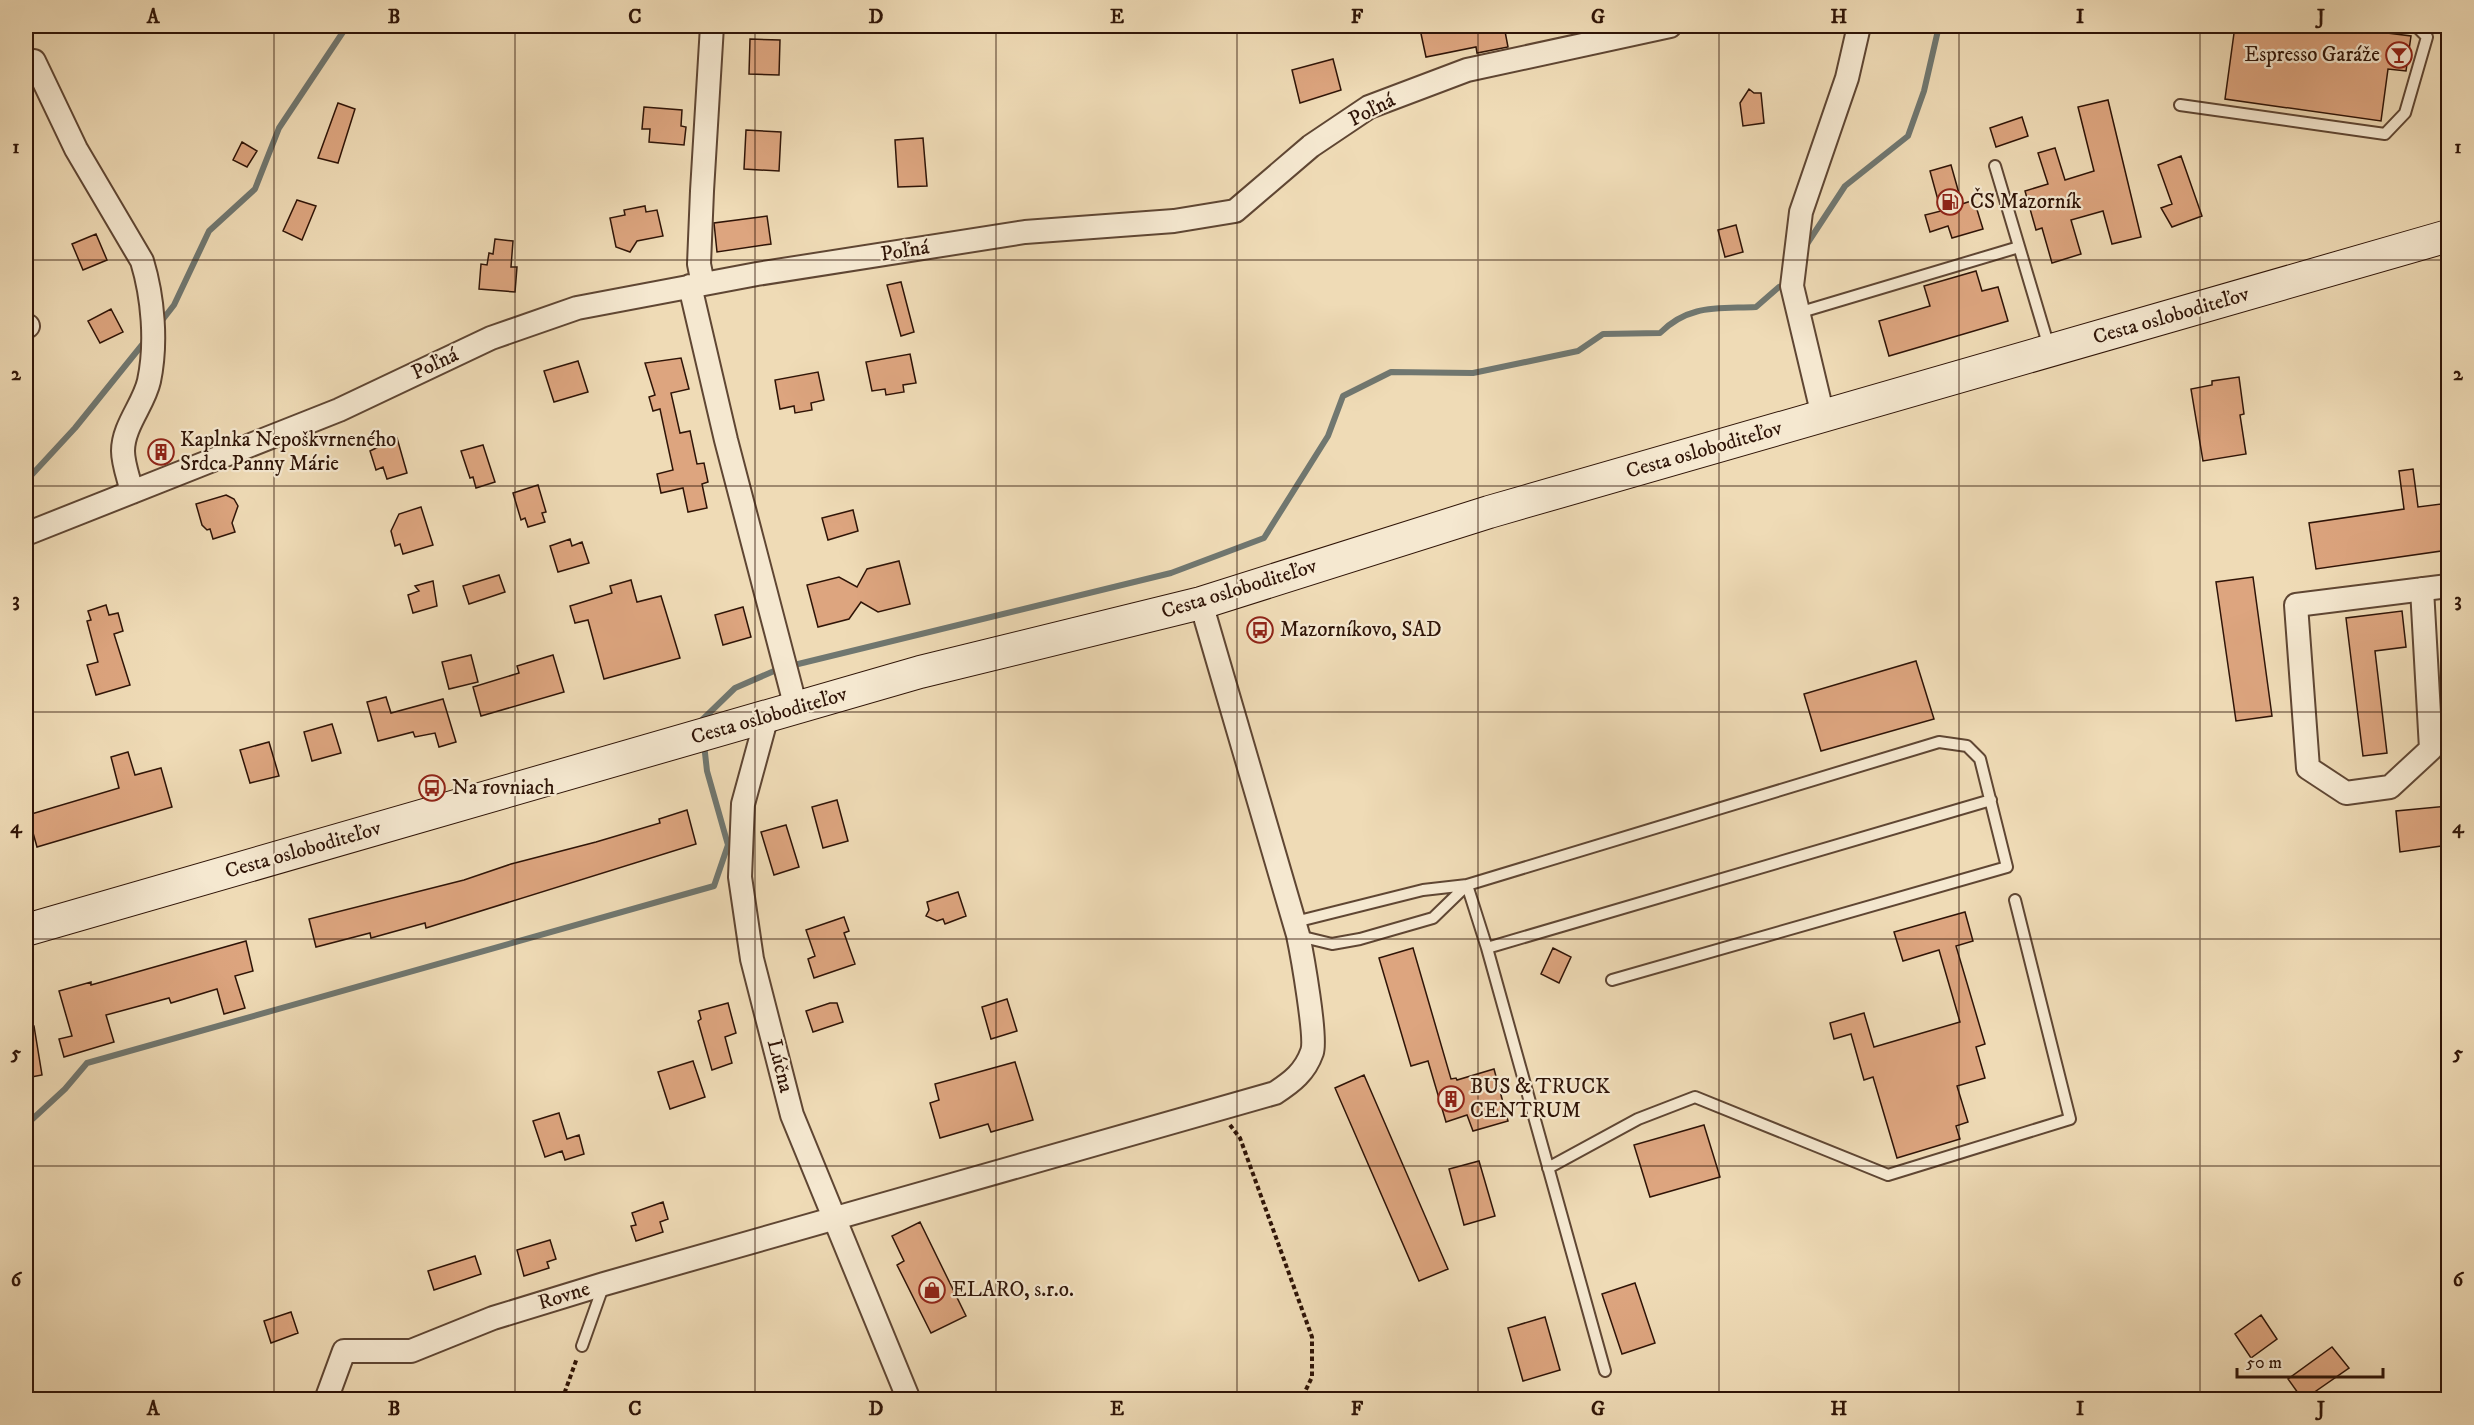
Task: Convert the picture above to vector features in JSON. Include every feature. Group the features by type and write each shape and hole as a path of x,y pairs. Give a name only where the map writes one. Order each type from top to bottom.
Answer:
{"main road":[{"name":"Cesta osloboditeľov","path":"26,930 920,672 1201,603 1489,512 2448,236"}],"street":[{"path":"712,26 696,285 782,712"},
{"name":"Poľná","path":"26,534 339,410 491,338 577,308 696,285 1025,232 1174,221 1235,211 1311,146 1369,107 1467,70 1670,26"},
{"path":"1823,416 1792,286 1801,212 1847,78 1859,26"},
{"path":"34,62 76,148 142,261 147,278 153,351 149,383 125,440 123,452 132,492"},
{"path":"2422,590 2431,748 2390,787 2346,793 2308,768 2296,605 2448,586"},
{"name":"Rovne","path":"326,1400 344,1351 411,1351 493,1318 604,1284 1275,1093 1299,1077 1313,1050 1305,968 1296,929 1201,603"},
{"name":"Lúčna","path":"782,712 743,804 740,877 752,959 792,1115 909,1400"}],"lane":[{"path":"2180,105 2385,134 2405,113 2427,37 2416,26"},
{"path":"1995,166 2050,351"},
{"path":"1798,313 2019,247"},
{"path":"1296,929 1422,890 1467,885 1939,742 1967,746 1980,759 2007,867 1611,980"},
{"path":"1487,948 1990,800"},
{"path":"1296,929 1332,944 1360,939 1433,918 1467,885"},
{"path":"1467,885 1487,948 1605,1371"},
{"path":"1548,1168 1638,1119 1695,1097 1888,1175 2070,1119 2015,900"},
{"path":"582,1346 604,1284"}],"path":[{"path":"1218,1108 1240,1138 1312,1337 1312,1377 1301,1400"},
{"path":"562,1400 582,1346"}],"building":[{"path":"1436,26 1504,26 1508,47 1477,53 1476,47 1426,57 1420,29"},
{"path":"2235,26 2331,26 2411,36 2406,71 2388,69 2381,121 2225,99"},
{"path":"750,39 780,40 779,75 749,74"},
{"path":"1333,59 1341,90 1300,103 1292,70"},
{"path":"1749,89 1754,93 1761,93 1764,123 1743,126 1740,103"},
{"path":"2108,100 2141,237 2112,244 2103,211 2071,220 2081,254 2052,263 2042,228 2036,230 2025,191 2048,184 2038,153 2055,148 2065,180 2094,171 2078,107"},
{"path":"338,103 355,109 338,163 318,158"},
{"path":"644,107 682,110 681,126 686,127 684,145 649,142 650,129 642,129"},
{"path":"2022,117 2028,136 1996,147 1990,128"},
{"path":"746,130 781,132 779,171 744,169"},
{"path":"923,138 927,186 898,187 895,140"},
{"path":"242,142 257,151 247,167 233,160"},
{"path":"2181,156 2202,216 2172,227 2161,208 2172,204 2158,165"},
{"name":"ČS Mazorník","path":"1951,165 1962,204 1974,200 1983,229 1952,238 1948,226 1930,232 1925,215 1941,211 1930,171"},
{"path":"297,200 316,206 302,240 283,231"},
{"path":"645,206 646,212 657,210 663,236 637,241 630,252 616,247 610,218 625,215 624,210"},
{"path":"767,216 771,244 717,252 714,223"},
{"path":"1736,225 1743,252 1725,257 1718,230"},
{"path":"96,234 107,260 83,270 72,244"},
{"path":"495,239 513,241 511,267 517,267 515,292 479,289 481,264 487,265 489,253 493,254"},
{"path":"1976,271 1982,291 1998,287 2008,321 1889,356 1879,321 1930,306 1924,286"},
{"path":"901,282 914,332 901,336 887,285"},
{"path":"111,309 123,332 100,343 88,321"},
{"path":"910,354 916,383 903,385 904,392 886,395 885,389 872,391 866,362"},
{"path":"681,358 689,389 671,393 680,433 690,431 697,464 704,463 708,482 702,484 707,508 688,512 683,488 661,493 657,474 673,470 660,409 653,411 649,397 655,395 645,363"},
{"path":"578,361 588,392 554,402 544,371"},
{"path":"818,372 824,400 811,403 812,410 795,413 794,406 780,409 775,380"},
{"path":"2239,377 2244,414 2240,415 2246,454 2203,461 2191,389 2212,385 2212,381"},
{"path":"397,438 407,473 387,479 383,467 376,470 370,451"},
{"path":"483,445 495,482 476,488 473,477 470,478 461,451"},
{"path":"2413,469 2418,507 2441,504 2448,550 2316,569 2309,523 2404,509 2399,471"},
{"path":"538,485 546,512 542,513 545,522 528,527 525,518 521,520 513,493"},
{"path":"226,495 234,499 238,506 232,523 235,532 213,539 210,529 207,530 202,525 196,504"},
{"path":"421,507 433,545 403,554 400,544 395,546 391,531 399,514"},
{"path":"853,510 858,531 828,540 822,518"},
{"path":"570,539 572,546 582,542 589,563 558,572 550,546"},
{"path":"899,561 910,604 878,612 861,602 849,619 818,627 807,585 839,577 857,587 867,569"},
{"path":"499,575 505,592 469,604 463,586"},
{"path":"2253,577 2272,716 2236,721 2216,582"},
{"path":"631,580 637,602 661,596 680,658 604,679 588,620 575,623 570,606 612,593 610,586"},
{"path":"433,581 437,606 413,613 408,595 419,591 415,586"},
{"path":"106,605 109,615 118,613 123,631 114,634 130,685 96,695 87,665 98,662 87,621 91,620 88,611"},
{"path":"743,607 751,637 723,645 715,615"},
{"path":"2402,611 2406,647 2375,651 2387,753 2363,756 2346,618"},
{"path":"471,655 478,682 449,689 442,662"},
{"path":"553,655 564,692 481,716 473,687 519,673 517,666"},
{"path":"1916,661 1934,719 1821,751 1804,694"},
{"path":"386,697 391,713 443,699 456,742 439,747 435,733 415,737 413,732 378,741 367,702"},
{"path":"332,724 341,753 312,761 304,732"},
{"path":"269,742 279,776 250,783 240,750"},
{"path":"128,752 135,775 161,768 172,807 37,847 28,815 119,788 111,757"},
{"path":"837,800 848,841 823,848 812,807"},
{"path":"2448,806 2448,845 2400,852 2396,811"},
{"path":"687,810 696,844 426,928 425,923 371,938 370,933 316,947 309,919 464,880 511,864 596,842 660,823 659,819"},
{"path":"786,825 799,867 774,875 761,832"},
{"path":"958,892 966,916 945,924 943,919 937,921 926,916 929,910 927,902"},
{"path":"1965,912 1973,941 1956,946 1985,1044 1976,1047 1985,1078 1957,1086 1968,1122 1956,1126 1960,1139 1897,1158 1873,1077 1864,1080 1851,1034 1834,1039 1830,1023 1864,1013 1874,1047 1960,1022 1939,950 1903,961 1894,932"},
{"path":"844,917 849,931 844,933 855,964 814,978 808,959 815,956 806,930"},
{"path":"246,941 253,971 235,976 245,1008 224,1014 217,989 171,1003 169,998 106,1015 114,1042 64,1057 59,1039 72,1036 59,991 91,982 91,985"},
{"path":"1413,948 1451,1079 1456,1078 1457,1080 1494,1069 1508,1121 1473,1131 1467,1115 1446,1122 1428,1061 1411,1066 1379,958"},
{"path":"1553,948 1571,957 1559,983 1541,974"},
{"path":"1007,999 1017,1031 991,1039 982,1007"},
{"path":"728,1003 736,1033 725,1037 732,1063 712,1070 698,1021 701,1019 699,1011"},
{"path":"837,1003 843,1022 813,1032 806,1011"},
{"path":"34,1026 42,1075 26,1078 26,1027"},
{"path":"693,1061 705,1097 670,1109 658,1072"},
{"path":"1015,1062 1033,1120 991,1132 988,1124 940,1138 930,1103 939,1100 935,1084"},
{"path":"1364,1075 1448,1269 1419,1281 1335,1088"},
{"path":"559,1113 567,1139 579,1135 584,1154 565,1160 562,1151 545,1157 533,1121"},
{"path":"1704,1125 1720,1177 1650,1197 1634,1145"},
{"path":"1479,1161 1495,1216 1464,1225 1449,1169"},
{"path":"663,1202 668,1219 660,1222 663,1232 636,1241 631,1226 636,1225 632,1213"},
{"name":"ELARO, s.r.o.","path":"920,1222 966,1316 931,1333 897,1265 904,1261 892,1236"},
{"path":"550,1240 556,1259 547,1262 549,1268 524,1276 517,1250"},
{"path":"475,1256 481,1274 434,1290 428,1271"},
{"path":"1635,1283 1655,1343 1622,1354 1602,1294"},
{"path":"291,1312 298,1333 271,1343 264,1321"},
{"path":"2261,1315 2277,1339 2251,1358 2235,1334"},
{"path":"1545,1317 1560,1370 1523,1381 1508,1328"},
{"path":"2332,1347 2349,1368 2303,1400 2288,1379"}],"waterway":[{"path":"160,323 174,305 209,231 255,189 279,128 347,26"},
{"path":"1805,247 1845,186 1908,136 1924,91 1939,26"},
{"path":"790,666 1171,573 1264,538 1328,436 1343,396 1391,372 1473,373 1578,351 1603,334 1660,333 1682,317 1693,313 1717,308 1756,307 1779,287"},
{"path":"26,481 75,428 146,340"},
{"path":"702,725 702,720 735,688 781,668"},
{"path":"26,1125 65,1089 87,1063 714,886 728,845 707,771 704,744"}],"place":[{"name":"Espresso Garáže","path":"2399,55"},
{"name":"ČS Mazorník","path":"1950,202"},
{"name":"Kaplnka Nepoškvrneného Srdca Panny Márie","path":"161,452"},
{"name":"Mazorníkovo, SAD","path":"1260,630"},
{"name":"Na rovniach","path":"432,788"},
{"name":"BUS & TRUCK CENTRUM","path":"1451,1099"},
{"name":"ELARO, s.r.o.","path":"932,1290"}]}
